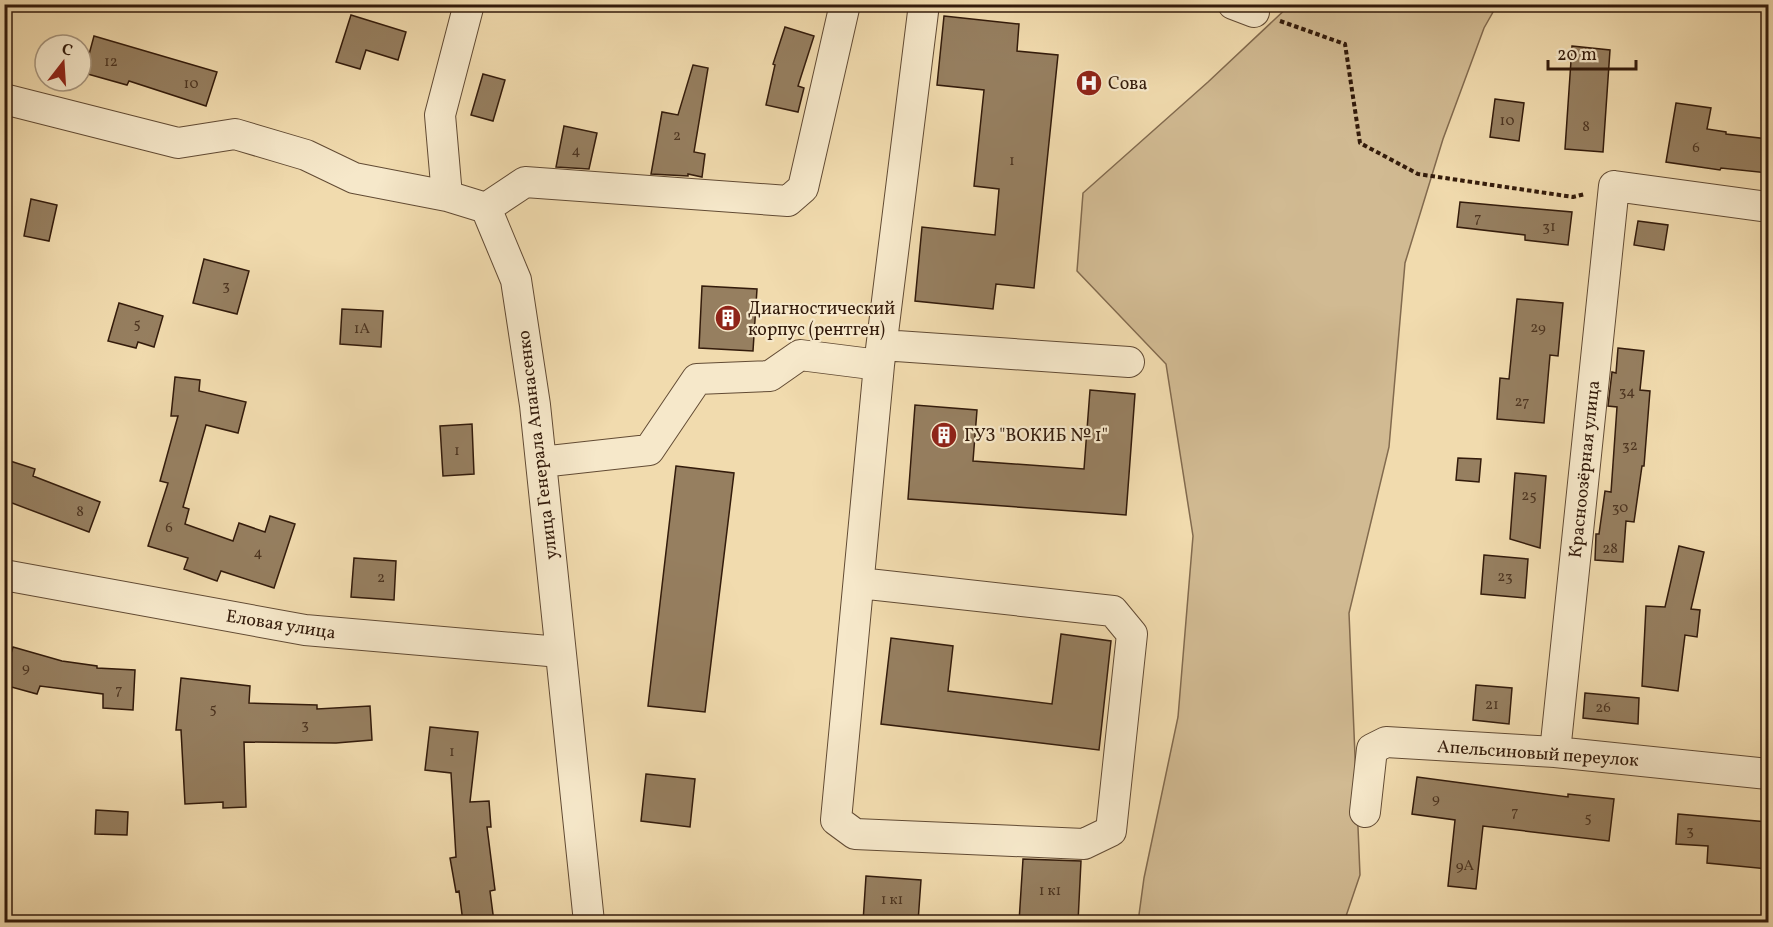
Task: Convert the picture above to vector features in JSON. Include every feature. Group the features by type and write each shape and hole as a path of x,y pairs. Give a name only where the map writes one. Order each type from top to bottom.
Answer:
{"street":[{"path":"447,196 440,115 469,4"},
{"path":"4,99 178,143 235,134 306,154 354,178 447,196 486,208 525,182 788,201 803,188 845,4"},
{"path":"859,583 1113,611 1132,634 1111,831 1084,844 855,834 836,820 880,355 924,4"},
{"path":"1614,186 1768,207"},
{"name":"Красноозёрная улица","path":"1555,752 1614,186"},
{"name":"улица Генерала Апанасенко","path":"486,208 516,280 536,405 589,922"},
{"path":"541,462 649,450 697,378 770,376 800,355 1129,362"},
{"name":"Еловая улица","path":"4,575 305,630 560,652"},
{"name":"Апельсиновый переулок","path":"1365,812 1372,750 1386,742 1555,752 1768,774"}],"path":[{"path":"1244,8 1345,44 1359,143 1419,174 1573,196 1614,186"}],"shaded area":[{"path":"1290,5 1497,5 1484,28 1443,139 1405,263 1389,447 1349,613 1360,875 1344,922 1138,922 1144,878 1178,717 1193,536 1166,364 1077,271 1083,193 1208,82"}],"building":[{"path":"351,15 406,32 398,60 366,50 360,69 336,62"},
{"path":"944,16 1019,24 1017,51 1058,55 1034,288 996,284 993,309 915,301 922,227 995,235 999,189 974,186 984,90 937,85"},
{"path":"785,27 814,36 798,86 804,88 798,112 766,105 775,65 773,64"},
{"path":"94,36 217,72 206,106 129,81 127,85 93,76"},
{"path":"1572,46 1610,50 1603,152 1565,149"},
{"path":"693,65 708,68 694,152 705,154 702,177 688,174 688,176 651,174 662,112 678,115"},
{"path":"483,74 505,80 493,121 471,115"},
{"path":"1495,99 1524,103 1519,141 1490,137"},
{"path":"1676,103 1711,108 1707,129 1726,132 1726,134 1768,139 1768,173 1721,168 1720,170 1666,162"},
{"path":"564,126 597,133 589,169 556,167"},
{"path":"31,199 57,205 49,241 24,236"},
{"path":"1460,202 1572,212 1568,245 1525,240 1525,235 1457,227"},
{"path":"1638,221 1668,225 1664,250 1634,245"},
{"path":"204,259 249,271 237,314 193,303"},
{"name":"Диагностический корпус (рентген)","path":"702,286 757,289 753,351 699,348"},
{"path":"1517,299 1563,303 1558,356 1550,355 1544,423 1497,419 1500,378 1509,379"},
{"path":"119,303 163,316 154,347 138,342 136,348 108,341"},
{"path":"342,309 383,311 381,347 340,344"},
{"path":"1618,348 1644,351 1640,390 1650,391 1644,466 1642,466 1634,522 1626,521 1623,562 1595,560 1596,534 1599,534 1605,491 1611,492 1617,407 1608,406 1612,372 1616,373"},
{"path":"175,377 200,380 199,391 246,402 238,433 206,425 183,507 189,509 185,524 233,541 239,523 265,532 270,516 295,524 274,588 221,571 217,581 184,569 188,558 148,546 168,483 160,481 178,416 171,416"},
{"name":"ГУЗ \"ВОКИБ № 1\"","path":"1090,390 1135,394 1126,515 908,499 915,405 977,410 973,461 1084,469"},
{"path":"472,424 474,474 443,476 440,426"},
{"path":"1458,458 1481,459 1479,482 1456,480"},
{"path":"4,459 35,469 33,476 100,502 89,532 4,500"},
{"path":"676,466 734,473 705,712 648,706"},
{"path":"1515,473 1546,476 1540,548 1510,539"},
{"path":"1679,546 1704,552 1691,609 1700,610 1697,637 1685,635 1678,691 1642,686 1646,606 1665,607"},
{"path":"1484,555 1528,559 1525,598 1481,594"},
{"path":"354,558 396,561 394,600 351,597"},
{"path":"1061,634 1111,641 1099,750 881,724 891,638 953,646 948,691 1052,704"},
{"path":"13,647 62,661 97,666 97,668 135,670 133,710 103,708 103,694 40,686 37,694 4,685 4,677"},
{"path":"181,678 250,686 249,703 317,705 317,709 370,706 372,740 336,743 244,742 246,807 223,808 223,802 185,804 181,730 176,730"},
{"path":"1476,685 1512,688 1509,724 1473,720"},
{"path":"1585,693 1639,698 1638,724 1583,718"},
{"path":"430,727 478,732 470,802 489,801 491,827 487,827 495,890 490,891 494,922 463,922 459,891 456,892 450,858 456,857 451,773 425,770"},
{"path":"646,774 695,779 690,827 641,821"},
{"path":"1417,777 1568,797 1568,794 1614,799 1609,841 1483,826 1476,889 1448,886 1455,820 1412,814"},
{"path":"96,810 128,812 127,835 95,834"},
{"path":"1678,814 1768,822 1768,869 1707,863 1708,846 1676,844"},
{"path":"1023,859 1081,861 1078,922 1019,922"},
{"path":"866,876 921,880 918,922 863,922"}],"place":[{"name":"Сова","path":"1089,83"},
{"name":"Диагностический корпус (рентген)","path":"728,318"},
{"name":"ГУЗ \"ВОКИБ № 1\"","path":"944,435"}]}
